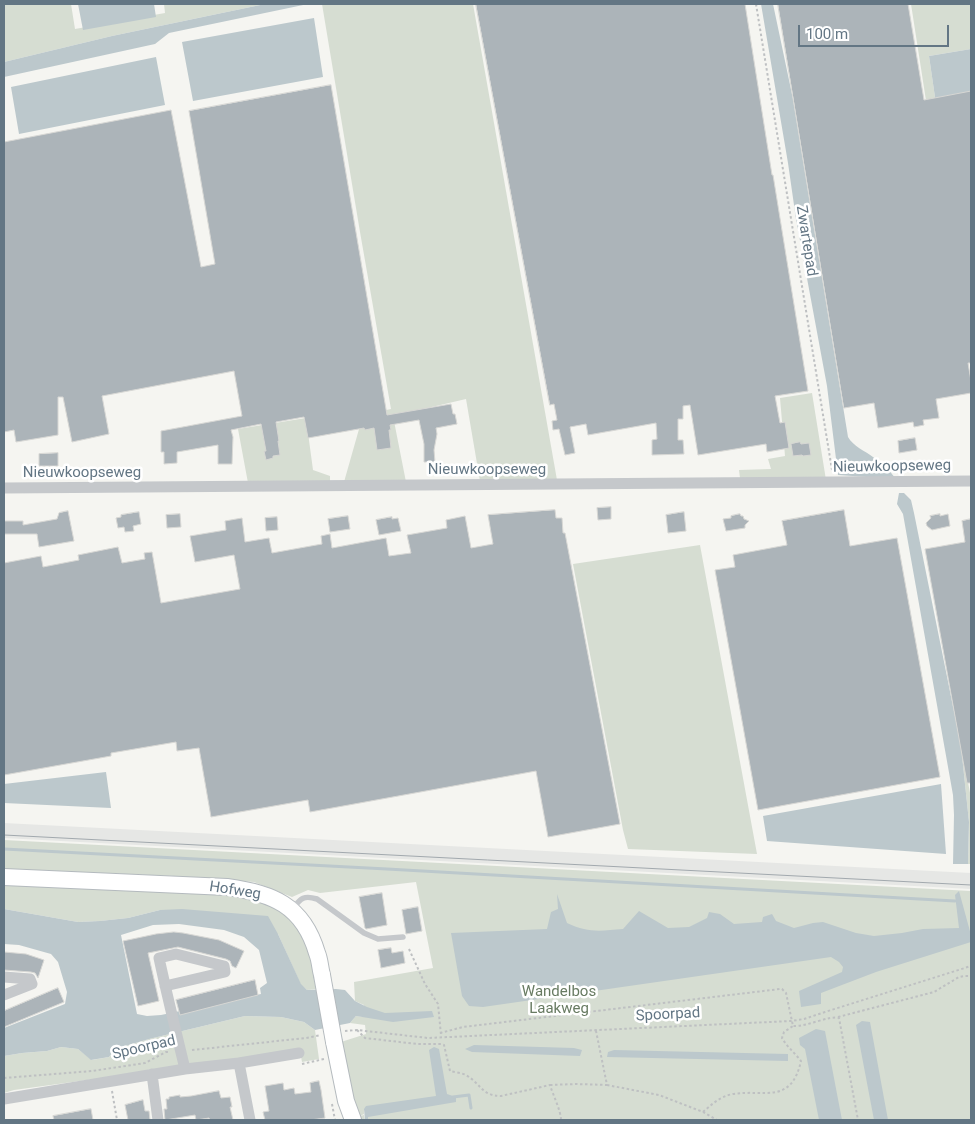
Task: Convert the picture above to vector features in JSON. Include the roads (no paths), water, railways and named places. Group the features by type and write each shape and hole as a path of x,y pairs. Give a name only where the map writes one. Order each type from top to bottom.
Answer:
{"main road":[{"name":"Hofweg","path":"4,877 248,890 277,900 292,910 303,922 311,936 317,953 322,976 327,1039 353,1120"},
{"name":"Hofweg","path":"346,1101 346,1120"}],"street":[{"name":"Nieuwkoopseweg","path":"4,488 971,481"},
{"path":"165,986 225,972 224,966 176,954 158,958 185,1069"},
{"path":"4,977 30,979 32,984 4,995"},
{"path":"5,1096 299,1053"},
{"path":"239,1063 250,1120"},
{"path":"152,1074 158,1120"}],"lane":[{"path":"292,910 300,899 309,896 317,899 364,933 378,938 403,936"}],"waterway":[{"path":"4,849 955,901"},
{"path":"453,1097 469,1095 471,1108"}],"tram line":[{"path":"4,835 971,885"}],"park label":[{"name":"Wandelbos Laakweg","path":"559,1000"}]}
